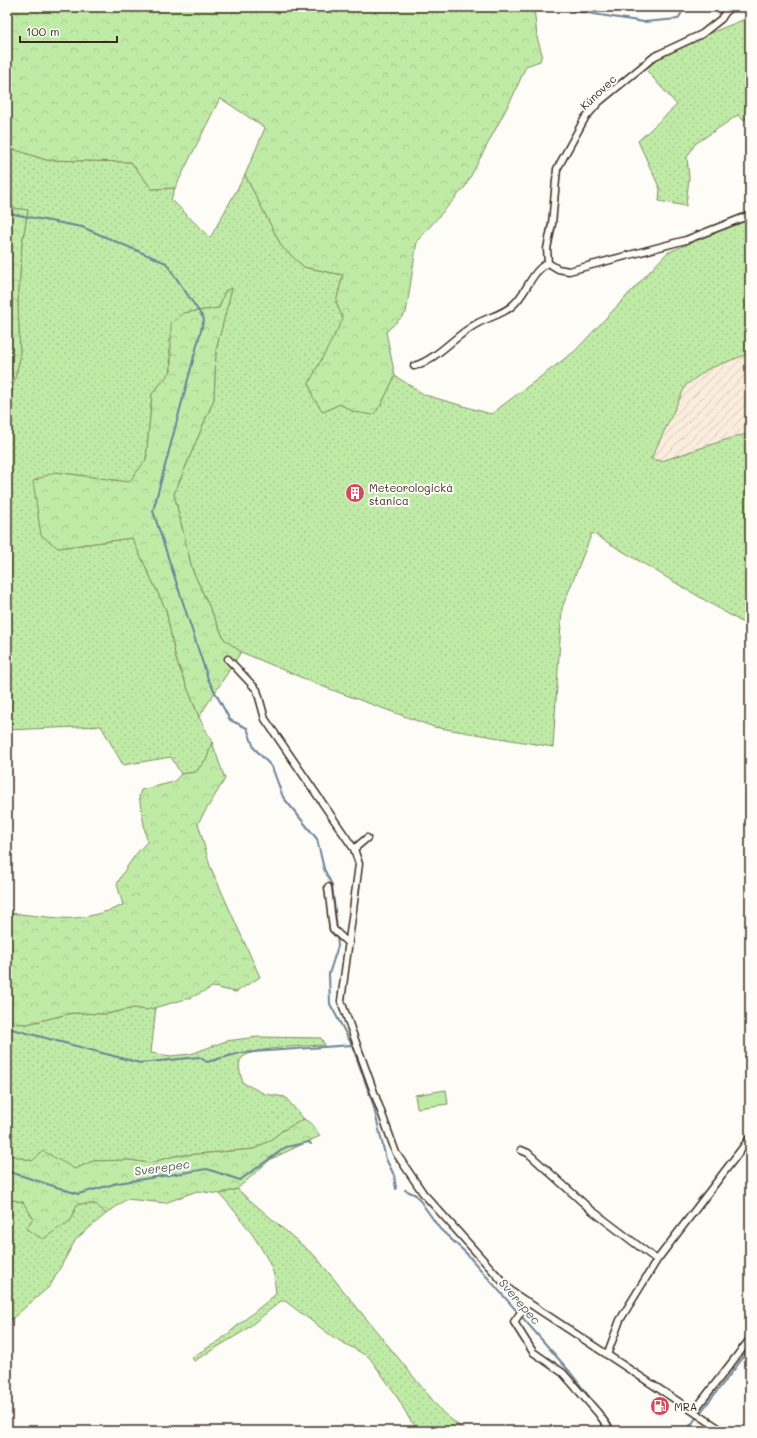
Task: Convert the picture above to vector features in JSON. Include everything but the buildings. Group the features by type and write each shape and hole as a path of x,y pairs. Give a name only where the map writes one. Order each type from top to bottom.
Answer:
{"street":[{"name":"Kúnovec","path":"548,263 547,249 552,224 557,169 585,118 599,102 655,56 702,34 721,19 729,7"},
{"path":"414,366 429,360 455,338 478,323 510,307 540,268 548,263 558,269 569,271 686,240 750,215"},
{"path":"228,659 257,690 265,719 354,849 358,864 341,1001 396,1153 423,1193 512,1292 724,1431"},
{"path":"354,849 367,838"},
{"path":"328,888 333,929 349,944"},
{"path":"607,1354 620,1320 657,1260 750,1138"},
{"path":"521,1150 528,1153 590,1209 657,1260"},
{"path":"528,1302 514,1322 534,1352 563,1373 598,1413 611,1431"},
{"path":"695,1412 750,1339"}],"shaded area":[{"path":"750,353 750,434 737,436 662,461 651,460 686,385 708,369"}],"green space":[{"path":"7,7 534,7 537,37 542,54 540,61 526,66 513,96 465,187 417,241 406,313 386,332 395,376 381,405 373,415 354,412 340,404 323,412 313,397 309,383 343,319 336,302 343,275 304,267 282,247 245,175 265,128 220,98 175,188 152,189 131,162 46,160 7,147"},
{"path":"750,17 750,116 743,120 738,115 695,144 687,157 689,178 686,206 659,201 660,189 638,141 677,105 639,62"},
{"path":"7,147 46,160 131,162 152,189 175,188 171,199 210,238 245,175 282,247 304,267 343,275 336,302 344,319 309,383 323,412 340,404 354,412 381,405 395,376 425,395 491,414 575,351 667,253 750,217 750,353 708,369 686,385 651,459 662,461 737,436 750,434 750,627 592,533 562,608 553,747 434,727 324,687 241,652 224,639 192,569 174,494 214,399 216,350 232,288 225,291 219,308 183,313 169,342 171,371 152,394 146,460 129,482 55,472 58,548 132,538 166,610 176,659 199,717 212,742 207,758 196,772 181,774 171,757 123,765 101,726 7,730 7,409 20,358 18,303 22,243 28,210 7,207"},
{"path":"7,207 28,210 22,243 18,303 20,358 7,409"},
{"path":"232,288 216,350 214,399 174,494 192,569 224,639 241,652 199,717 176,659 166,610 132,538 58,548 41,535 33,481 55,472 129,482 146,460 152,394 171,371 171,324 183,313 219,308 225,291"},
{"path":"212,742 225,779 198,823 210,866 260,977 236,992 213,987 190,998 146,1010 134,1008 106,1014 72,1013 27,1024 7,1023 7,913 53,918 75,918 109,911 123,905 117,884 130,862 147,842 139,796 141,790 174,782 181,774 196,772 207,758"},
{"path":"156,1006 151,1053 171,1056 191,1054 226,1041 258,1037 321,1038 325,1045 255,1052 246,1055 241,1059 239,1064 243,1083 265,1094 285,1097 304,1119 254,1149 175,1156 149,1163 129,1160 94,1161 75,1169 63,1164 32,1161 7,1154 7,1023 27,1024 72,1013 106,1014 134,1008 146,1010"},
{"path":"446,1090 448,1104 417,1108 415,1095"},
{"path":"304,1119 313,1125 320,1136 271,1159 237,1189 220,1194 197,1191 165,1203 127,1199 106,1214 96,1204 77,1204 71,1220 43,1239 26,1229 33,1218 23,1202 7,1199 7,1154 32,1161 43,1151 75,1169 93,1161 129,1160 149,1163 175,1156 254,1149"},
{"path":"237,1189 316,1257 443,1413 466,1431 420,1431 410,1420 395,1393 369,1357 333,1337 285,1301 281,1301 244,1331 194,1361 192,1357 219,1341 276,1294 274,1275 265,1254 235,1211 220,1194"},
{"path":"7,1199 23,1202 33,1218 77,1204 96,1204 106,1214 76,1239 50,1286 7,1323"}],"waterway":[{"path":"550,7 644,22 678,19 685,7"},
{"path":"7,213 82,227 166,263 204,319 153,511 208,679 230,720 247,728 254,748 272,767 283,797 317,839 324,869 332,885 337,929"},
{"path":"337,936 338,946 329,974 330,1004 352,1045 373,1104 386,1159 394,1175 396,1189"},
{"path":"8,1028 140,1063 199,1057 207,1062 240,1053 352,1045"},
{"name":"Sverepec","path":"7,1171 78,1194 118,1183 207,1169 240,1180 286,1147 309,1142 311,1144"},
{"name":"Sverepec","path":"405,1190 416,1195 440,1229 466,1253 570,1372 616,1431"},
{"path":"686,1431 750,1349"}],"place":[{"name":"Meteorologická stanica","path":"355,493"},
{"name":"MRA","path":"660,1406"}]}
